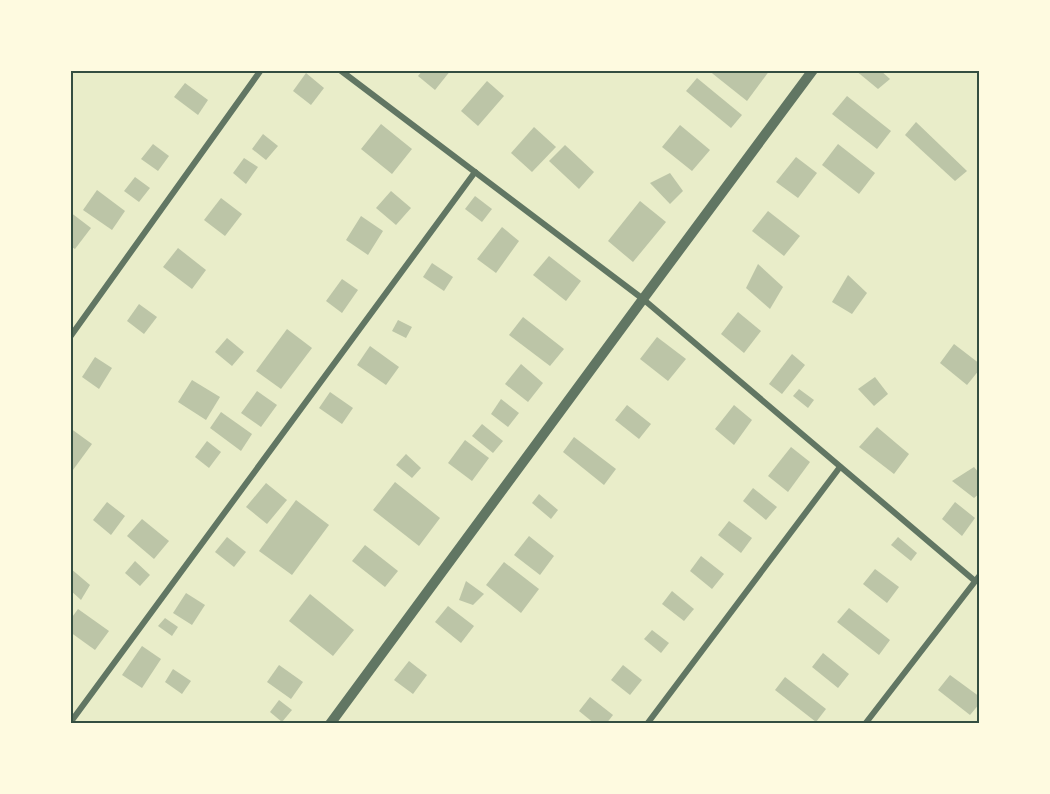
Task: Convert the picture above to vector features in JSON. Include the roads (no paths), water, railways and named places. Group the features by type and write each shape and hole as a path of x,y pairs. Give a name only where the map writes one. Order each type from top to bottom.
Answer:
{"street":[{"path":"70,337 261,70"},
{"path":"340,70 643,299 840,467 977,578 865,723"},
{"path":"330,723 813,70"},
{"path":"70,723 475,172"},
{"path":"647,723 840,467"}]}
